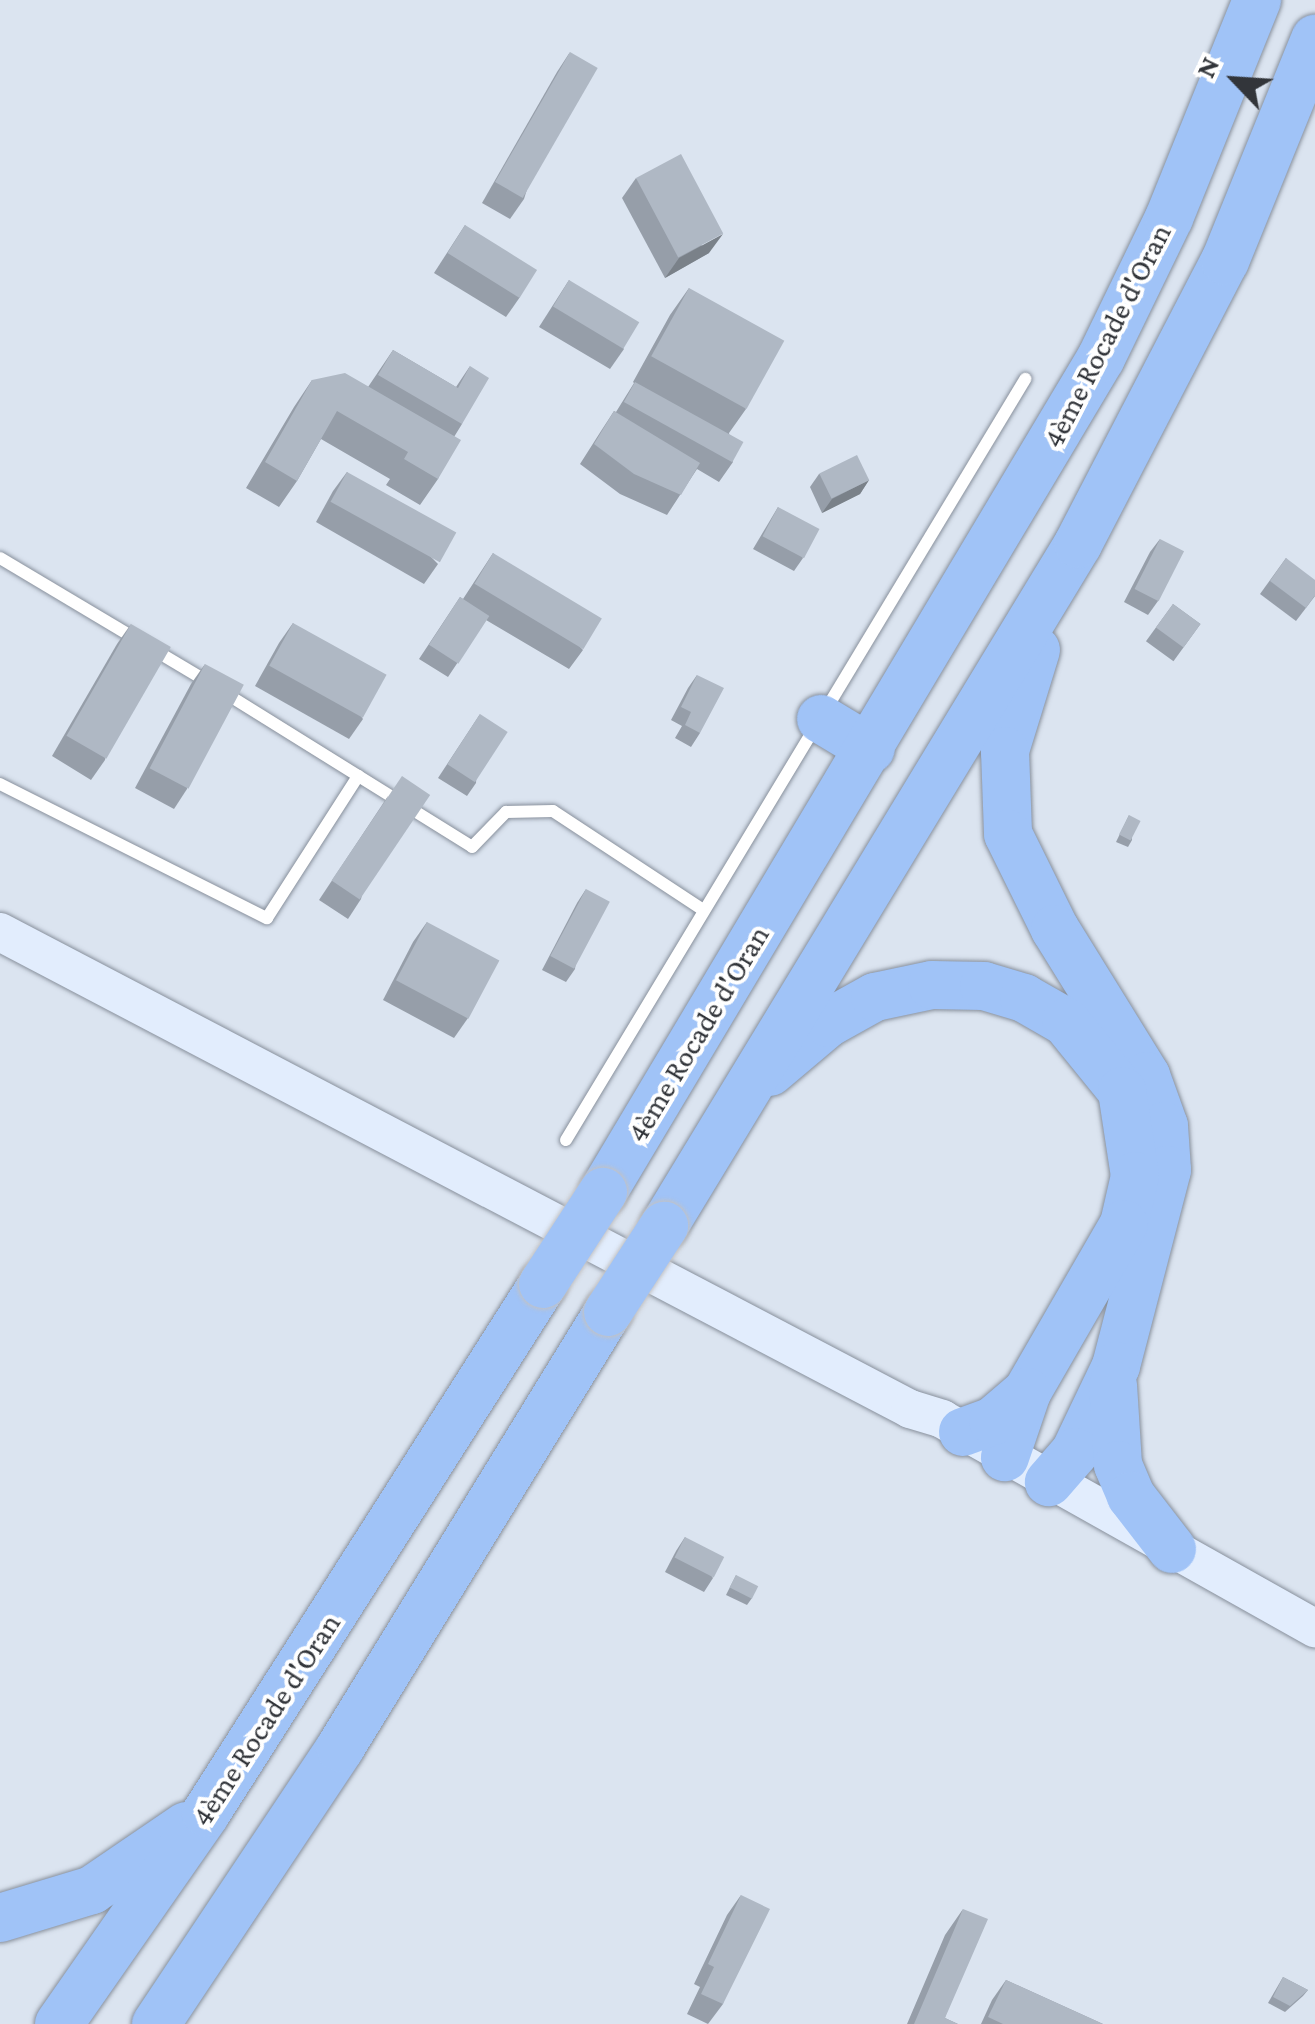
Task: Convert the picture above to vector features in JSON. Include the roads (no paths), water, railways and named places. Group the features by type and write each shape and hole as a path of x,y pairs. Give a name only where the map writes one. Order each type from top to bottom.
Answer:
{"highway":[{"name":"4ème Rocade d'Oran","path":"60,2024 206,1814 602,1192 870,749 1101,358 1168,218 1257,0"},
{"path":"156,2024 340,1748 664,1226 730,1108 1078,544 1224,261 1315,38"},
{"path":"1048,1482 1075,1452 1116,1366 1163,1198 1164,1126 1146,1076 1025,876 1002,801 1018,698 1078,544"},
{"path":"821,718 870,749"},
{"path":"730,1108 828,1023 875,997 932,985 984,986 1024,998 1066,1022 1122,1091 1135,1176 1114,1247 1027,1392 1005,1457"},
{"path":"1116,1366 1111,1432 1118,1466 1149,1524 1172,1549"},
{"path":"953,1426 993,1421 1027,1392"},
{"path":"0,1918 92,1890 206,1814"}],"main road":[{"path":"0,904 557,1191 907,1385 953,1426"},
{"path":"0,932 512,1194 910,1409 953,1426 1315,1628"}],"lane":[{"path":"566,1140 1026,379"},
{"path":"0,558 472,847 506,812 553,811 703,910"},
{"path":"0,784 267,918 358,776"}]}
